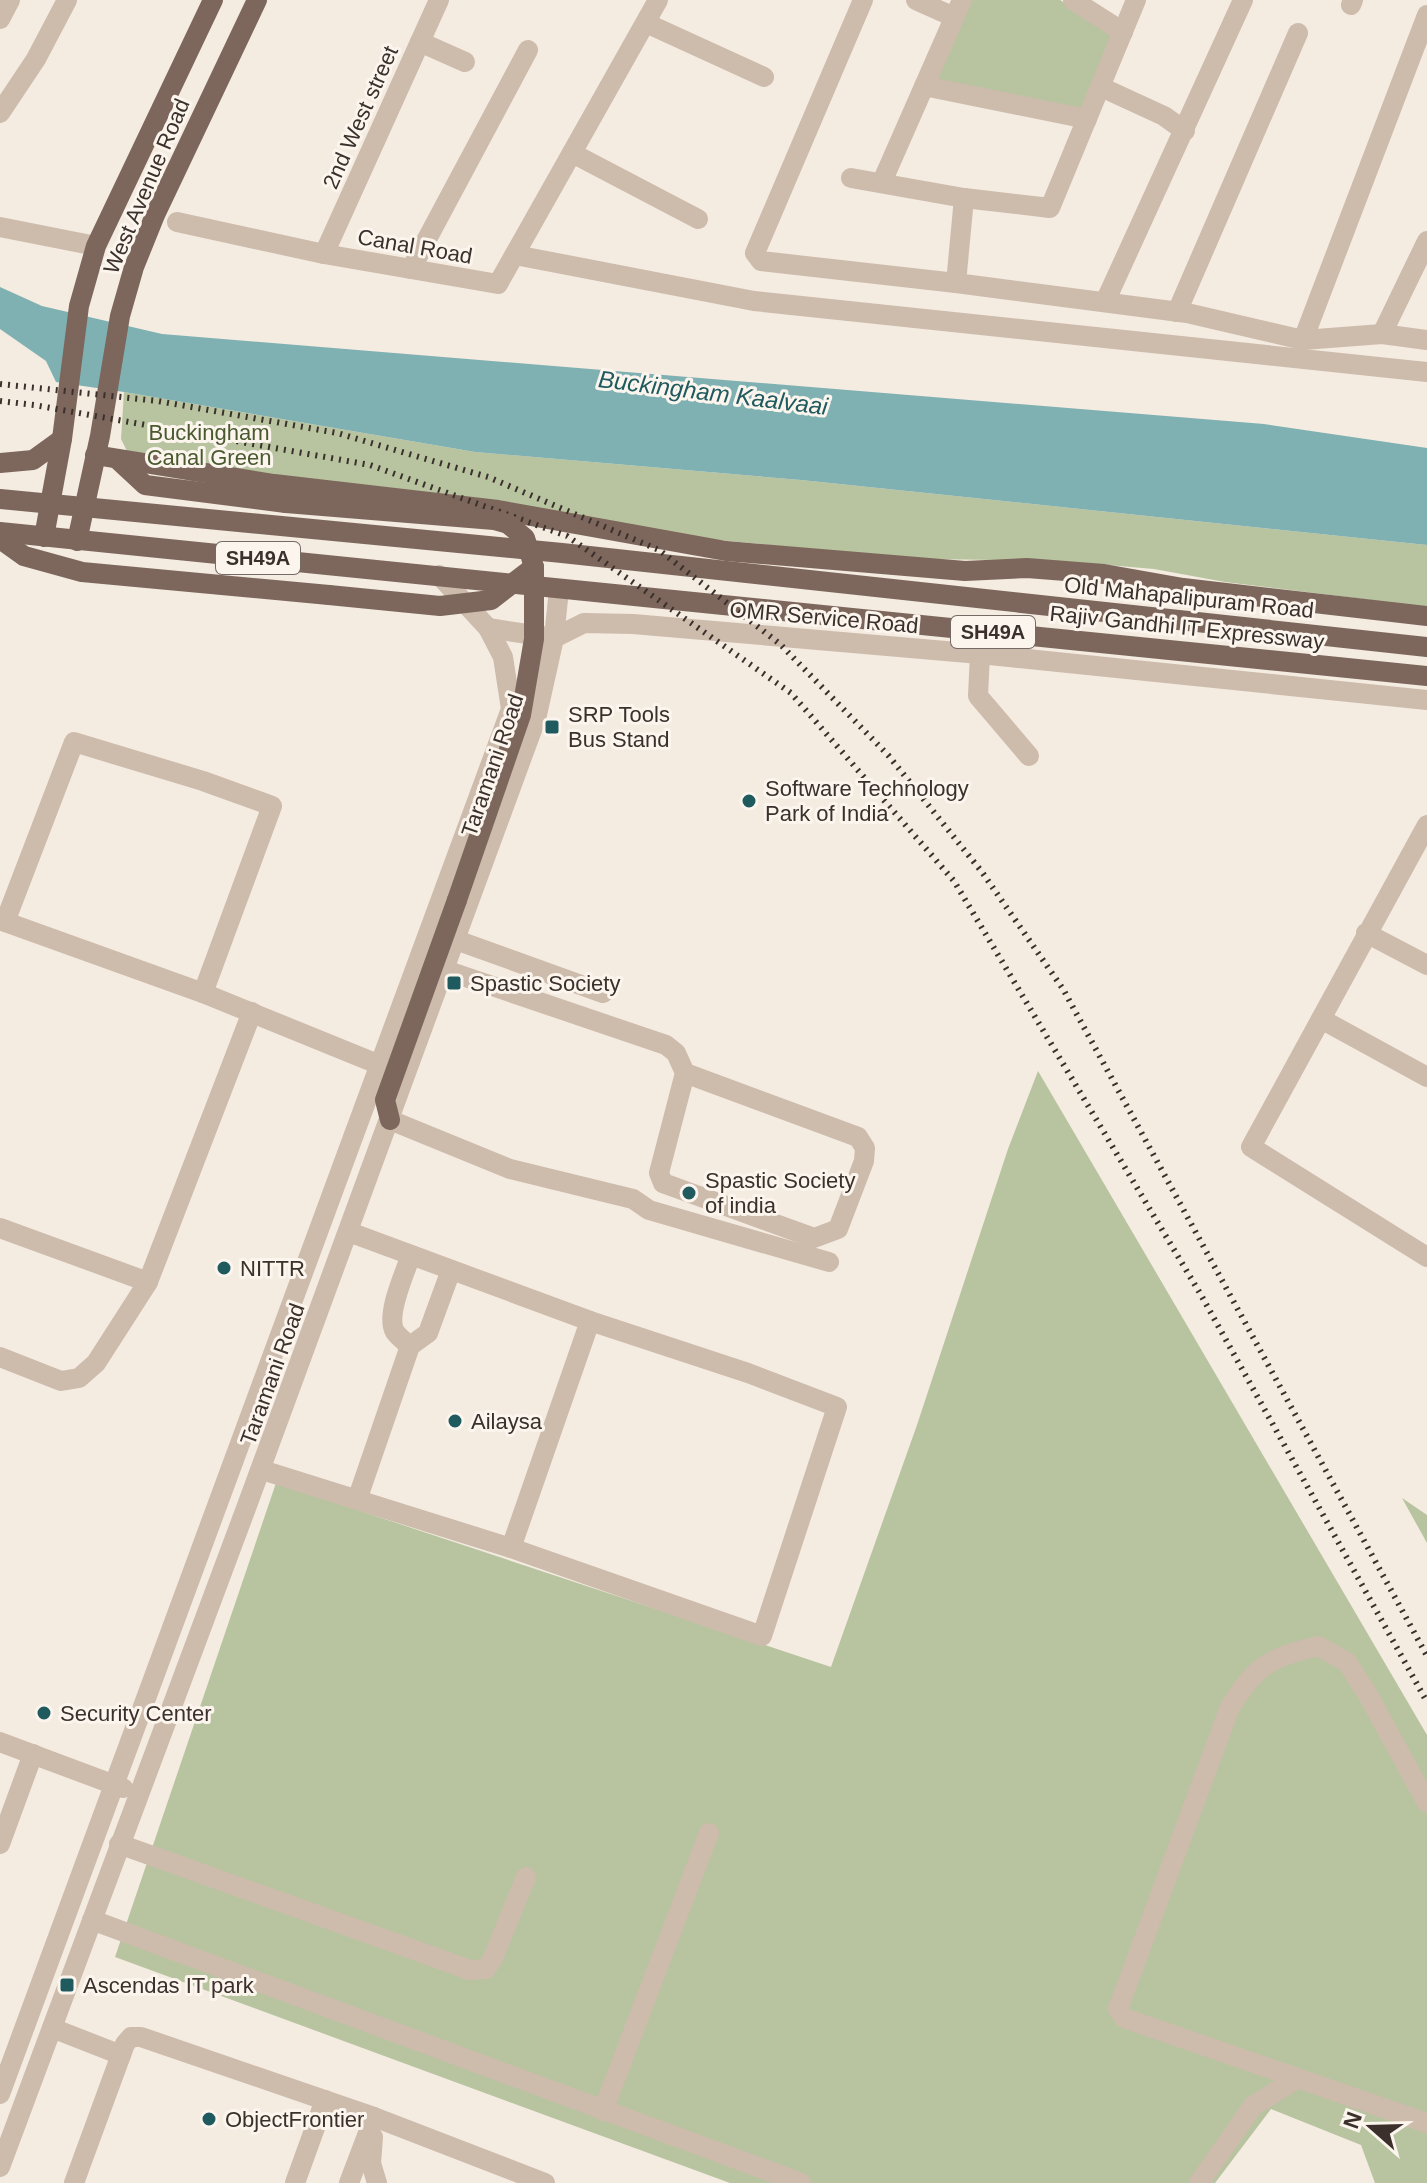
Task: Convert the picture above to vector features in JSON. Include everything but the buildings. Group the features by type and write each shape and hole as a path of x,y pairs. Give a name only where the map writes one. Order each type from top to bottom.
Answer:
{"main road":[{"name":"West Avenue Road","path":"44,537 70,389 79,306 96,246 213,0"},
{"name":"West Avenue Road","path":"77,541 120,316 134,267 155,215 257,0"},
{"path":"0,463 33,460 62,439"},
{"path":"95,455 274,484 498,510 726,551 965,571 1027,568 1104,574 1183,588 1427,616"},
{"path":"117,459 145,485"},
{"path":"112,511 128,493 145,485 286,503 494,520 508,524 525,538 534,567 534,639 521,715 385,1100 390,1120"},
{"path":"0,499 49,505"},
{"name":"SH49A","path":"49,505 112,511"},
{"name":"Old Mahapalipuram Road","path":"112,511 255,522 1427,647"},
{"path":"0,532 77,541"},
{"name":"SH49A","path":"77,541 439,575"},
{"path":"9,545 24,556 82,572 440,606 491,600 534,567"},
{"path":"946,596 965,571"},
{"name":"Rajiv Gandhi IT Expressway","path":"439,575 1427,676"},
{"path":"995,632 999,601"},
{"path":"1058,638 1061,607"}],"street":[{"path":"0,19 10,0"},
{"path":"0,113 36,59 67,0"},
{"name":"2nd West street","path":"324,254 439,0"},
{"name":"Canal Road","path":"177,222 324,254 498,284 658,0"},
{"path":"863,0 755,253 761,261 1177,312 1303,340 1382,334 1427,340"},
{"path":"882,182 958,8 916,0"},
{"path":"1073,0 1123,32"},
{"path":"851,178 964,198 1050,208 1136,0"},
{"path":"1105,302 1243,0"},
{"path":"1303,340 1427,15"},
{"path":"646,23 764,77"},
{"path":"1177,312 1298,33"},
{"path":"420,42 465,62"},
{"path":"411,269 528,50"},
{"path":"924,86 1087,119"},
{"path":"1101,87 1164,116 1185,131"},
{"path":"572,153 698,219"},
{"path":"956,283 964,198"},
{"path":"0,227 96,246"},
{"path":"1382,334 1427,241"},
{"path":"515,255 754,301 1427,372"},
{"path":"439,575 488,628 554,638"},
{"name":"Taramani Road","path":"0,2167 138,1793 262,1470 536,719 554,638 559,589"},
{"name":"OMR Service Road","path":"554,638 584,623 633,624 980,654 1427,700"},
{"name":"Taramani Road","path":"0,2094 511,709 503,657 488,628"},
{"path":"980,654 978,696 1029,756"},
{"path":"203,993 272,806 74,742 2,921 203,993 380,1065"},
{"path":"1427,825 1251,1147 1427,1257"},
{"path":"1366,933 1427,965"},
{"path":"456,940 603,993"},
{"path":"445,970 666,1045 676,1053 685,1073 659,1173 663,1183 814,1238 838,1229 864,1161 865,1148 858,1137 685,1073"},
{"path":"0,1357 61,1381 79,1378 96,1363 148,1282 252,1012"},
{"path":"1321,1019 1427,1077"},
{"path":"390,1120 510,1169 633,1199 649,1210 829,1262"},
{"path":"0,1228 148,1282"},
{"path":"262,1470 511,1548 762,1636 837,1407 748,1373 590,1321 349,1232"},
{"path":"410,1346 396,1334 392,1324 393,1308 411,1255"},
{"path":"357,1500 410,1346 428,1333 451,1270"},
{"path":"511,1548 590,1321"},
{"path":"1427,1803 1347,1662 1318,1646 1280,1656 1259,1669 1230,1707 1118,2009 1124,2018 1427,2123"},
{"path":"0,1742 138,1793"},
{"path":"0,1844 33,1754"},
{"path":"603,2111 709,1833"},
{"path":"119,1844 470,1970 486,1969 493,1958 526,1877"},
{"path":"92,1920 801,2183"},
{"path":"52,2028 121,2055"},
{"path":"74,2183 121,2055 131,2037 141,2037 374,2117 545,2183"},
{"path":"1199,2183 1253,2106 1296,2079"},
{"path":"295,2183 325,2100"},
{"path":"349,2183 374,2117"},
{"path":"374,2117 371,2163 377,2183"}],"green space":[{"path":"967,0 1060,0 1114,35 1081,111 932,81"},
{"name":"Buckingham Canal Green","path":"124,392 475,452 801,480 1427,545 1427,607 1225,582 1154,569 1061,561 924,559 673,536 189,481 128,453 121,439"},
{"path":"1038,1071 1427,1735 1427,2183 1375,2183 1361,2145 1271,2109 1215,2183 730,2183 115,1957 276,1483 831,1667 917,1425 1008,1149"},
{"path":"1402,1498 1427,1515 1427,1543"}],"water":[{"name":"Buckingham Kaalvaai","path":"0,287 42,306 162,334 1264,424 1427,448 1427,545 801,480 475,452 56,382 46,361 0,329"}],"railway":[{"path":"0,384 158,401 337,433 488,477 659,550 780,644 888,755 982,872 1063,989 1427,1656"},
{"path":"0,401 370,465 567,536 791,693 954,881 1201,1295 1427,1702"}],"place":[{"name":"SRP Tools Bus Stand","path":"552,727"},
{"name":"Software Technology Park of India","path":"749,801"},
{"name":"Spastic Society","path":"454,983"},
{"name":"Spastic Society of india","path":"689,1193"},
{"name":"NITTR","path":"224,1268"},
{"name":"Ailaysa","path":"455,1421"},
{"name":"Security Center","path":"44,1713"},
{"name":"Ascendas IT park","path":"67,1985"},
{"name":"ObjectFrontier","path":"209,2119"}]}
